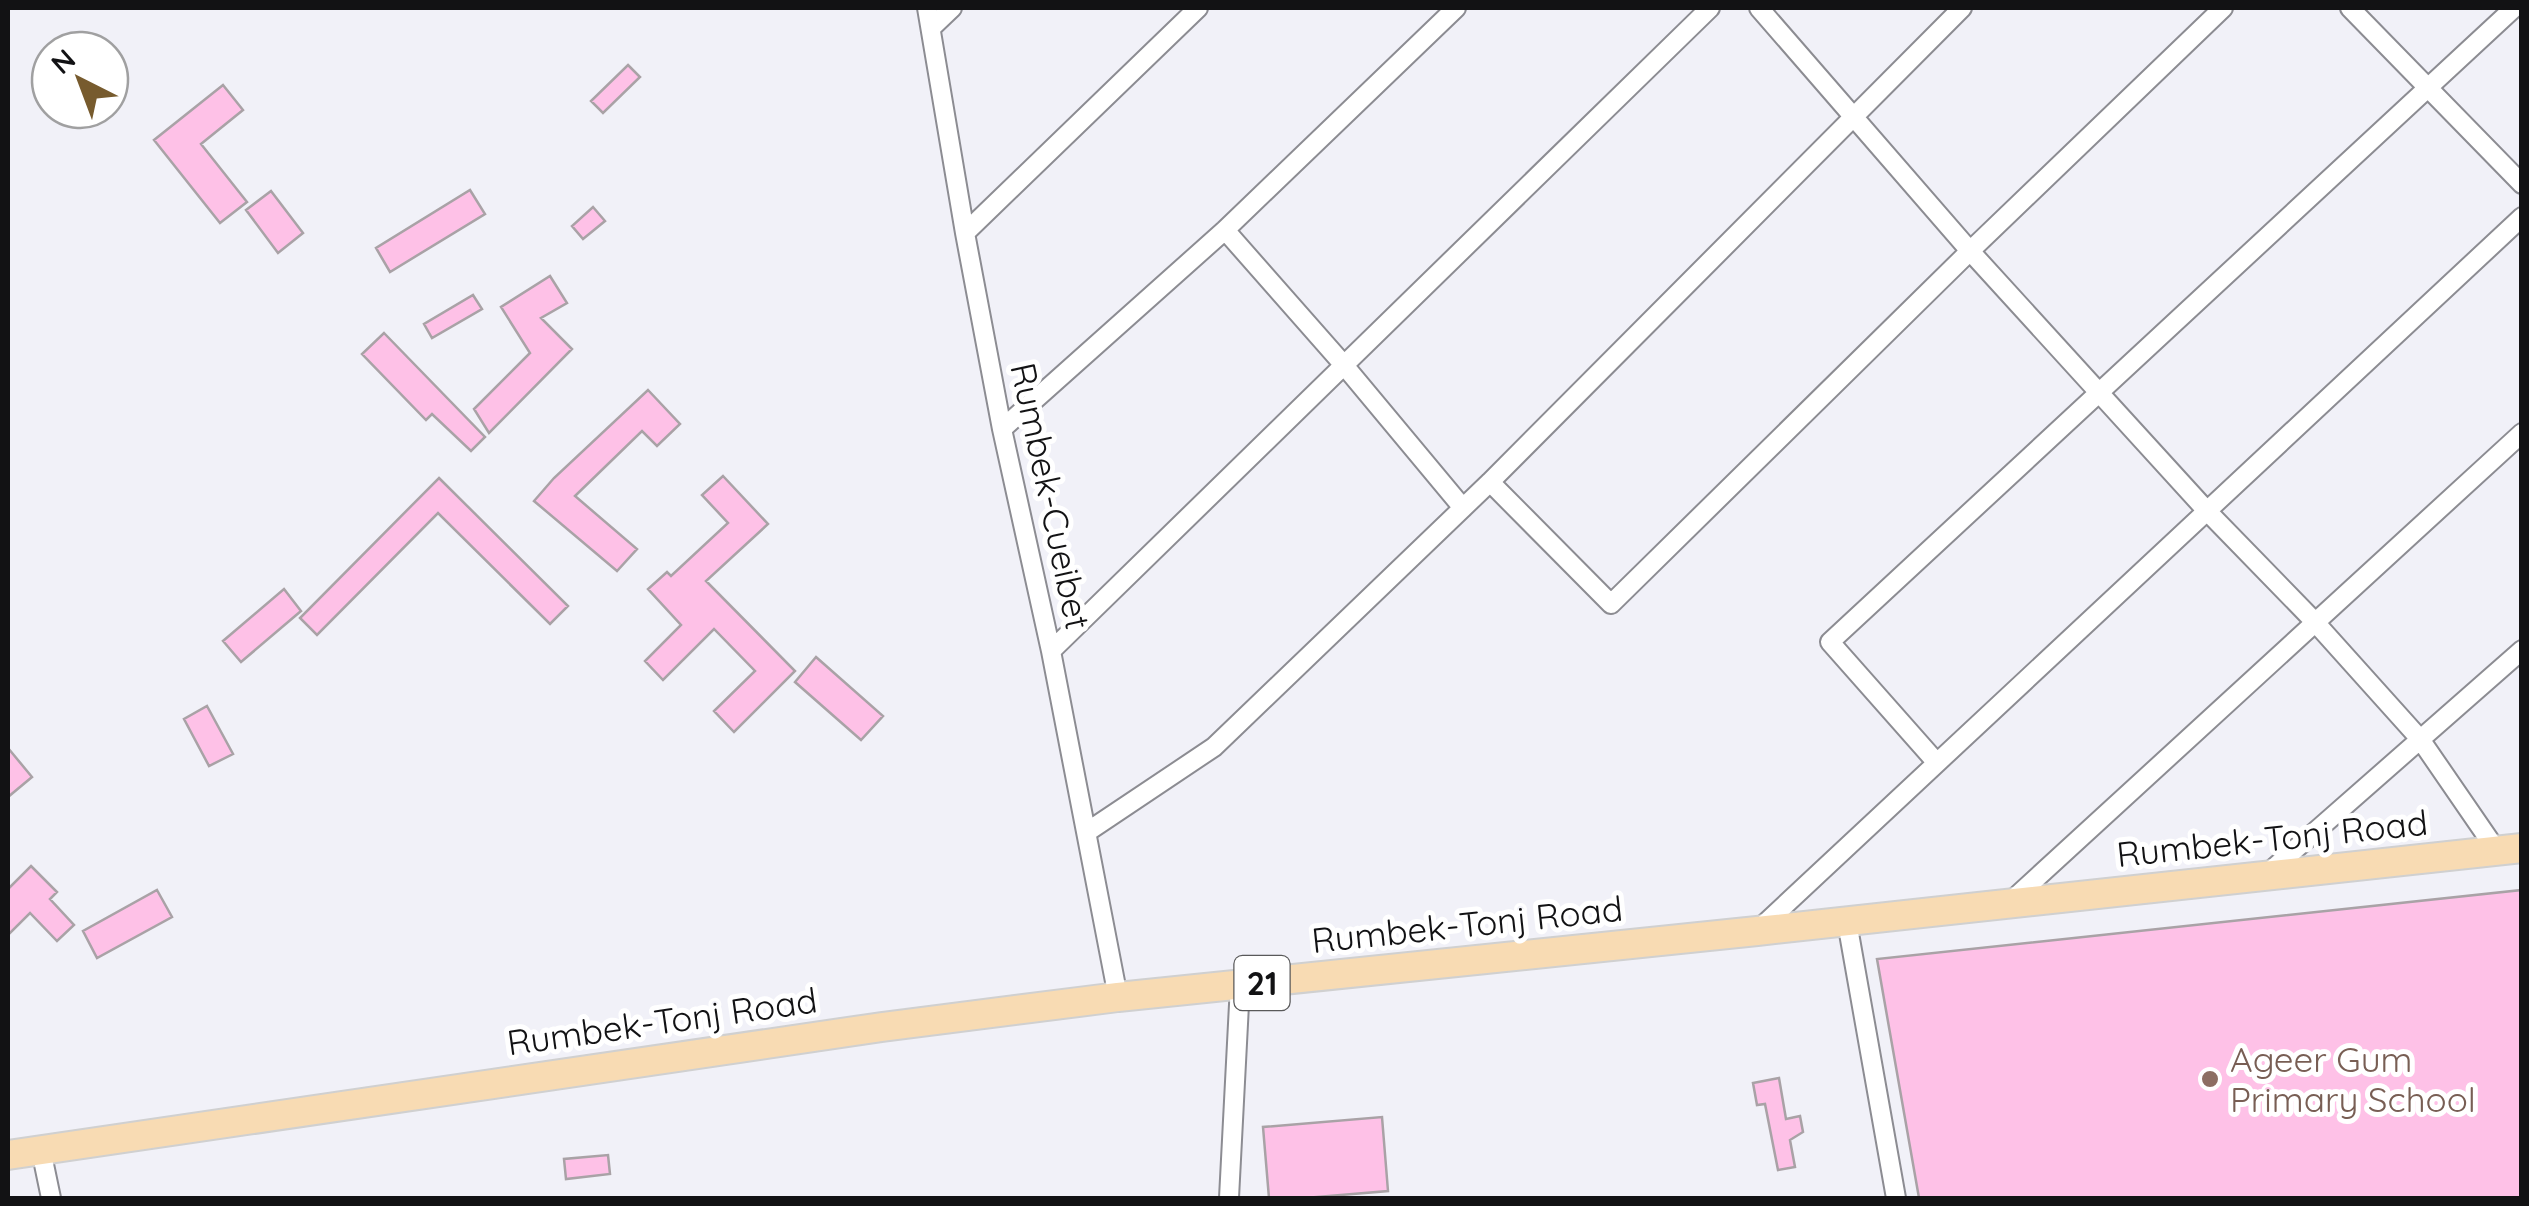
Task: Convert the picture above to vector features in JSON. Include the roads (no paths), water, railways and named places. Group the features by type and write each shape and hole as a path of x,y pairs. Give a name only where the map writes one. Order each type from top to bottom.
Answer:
{"main road":[{"name":"Rumbek-Tonj Road","path":"8,1155 862,1030 1118,998 2509,850"}],"street":[{"name":"Rumbek-Cueibet","path":"926,8 1002,429 1051,650 1118,998"},
{"path":"930,28 952,8"},
{"path":"965,234 1198,8"},
{"path":"1002,429 1225,230 1456,8"},
{"path":"1051,650 1710,8"},
{"path":"1759,8 1970,251 2420,739 2509,850"},
{"path":"1087,832 1214,747 1490,482 1962,8"},
{"path":"1490,482 1611,604 2222,8"},
{"path":"2350,8 2522,184"},
{"path":"1937,763 1830,642 2514,8"},
{"path":"1757,932 2522,218"},
{"path":"1225,230 1463,508"},
{"path":"2008,904 2522,433"},
{"path":"2264,876 2522,650"},
{"path":"1847,922 1896,1198"},
{"path":"1230,1198 1240,986"},
{"path":"41,1150 51,1198"}],"place":[{"name":"Ageer Gum Primary School","path":"2210,1079"}]}
